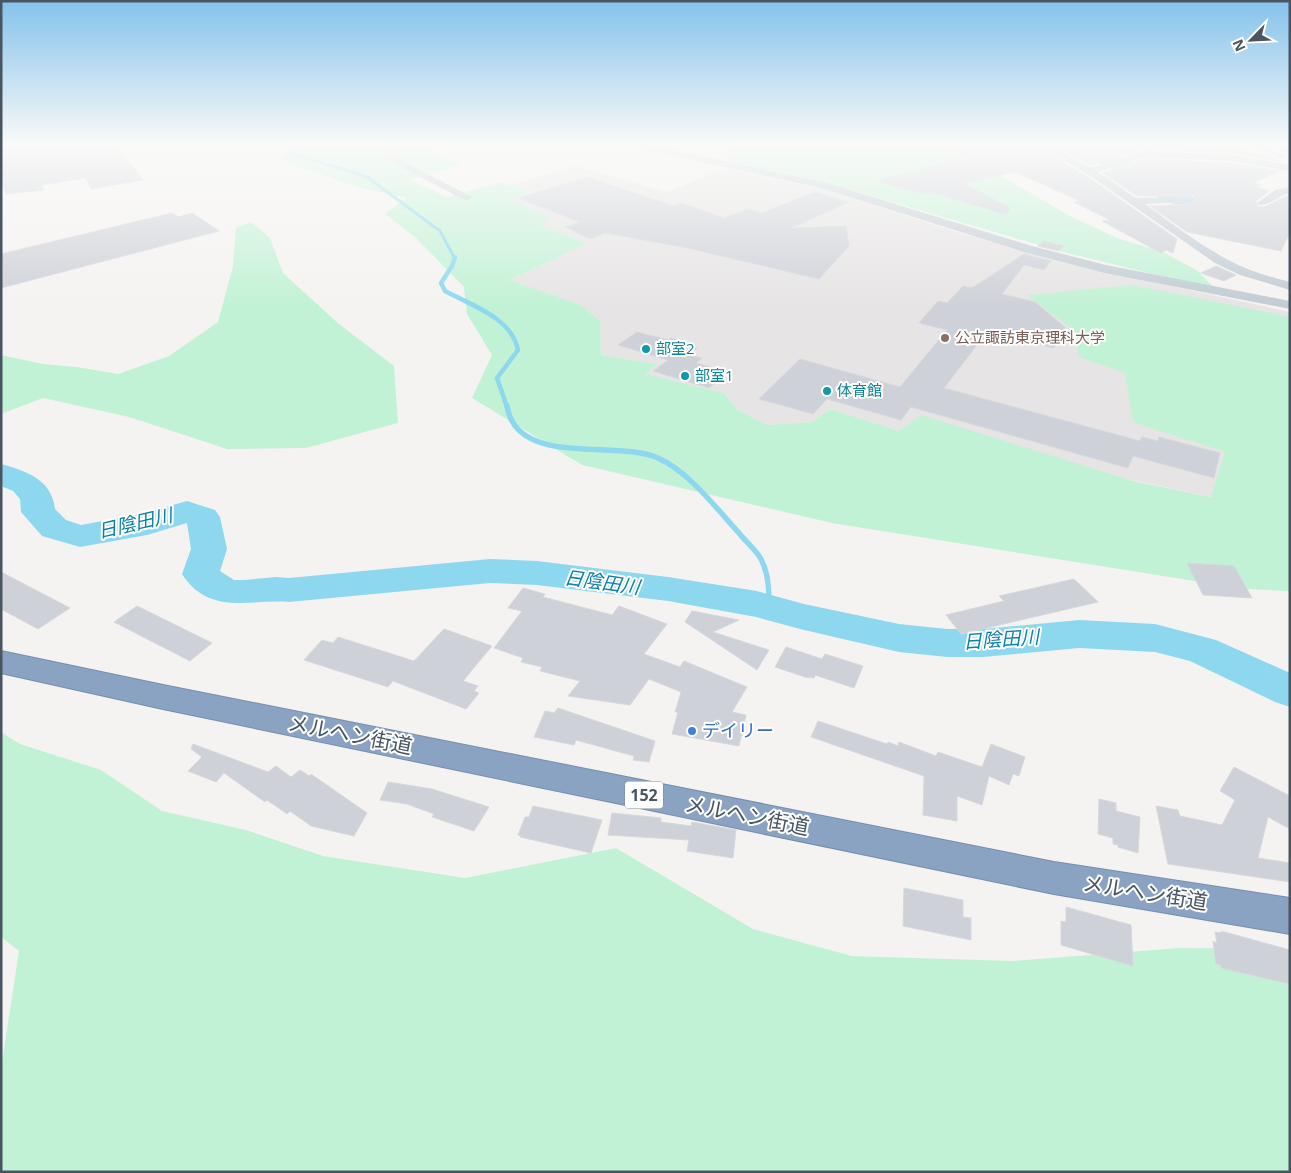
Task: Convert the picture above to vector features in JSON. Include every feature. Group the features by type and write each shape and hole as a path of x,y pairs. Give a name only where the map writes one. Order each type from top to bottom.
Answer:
{"highway":[{"name":"メルヘン街道","path":"1,662 173,699 1045,876 1290,916"}],"street":[{"path":"862,198 1028,248 1105,268 1290,304"},
{"path":"1130,198 1170,228 1221,261 1250,275 1290,286"},
{"path":"1262,203 1271,198"},
{"path":"1135,201 1175,201 1188,199"}],"shaded area":[{"name":"公立諏訪東京理科大学","path":"851,198 960,233 1065,263 1290,312 1290,433 1212,497 899,431 831,409 812,422 767,425 738,410 724,393 644,374 656,364 601,355 600,320 579,304 510,280 588,243 546,228 540,223 551,218 506,199"}],"green space":[{"path":"407,198 511,198 507,199 552,218 540,223 546,228 588,243 510,280 579,304 600,320 601,355 657,364 645,374 724,393 738,410 767,425 812,422 831,409 899,431 921,415 1133,481 1211,497 1225,452 1133,422 1125,373 1079,357 1075,331 1027,295 1133,285 1290,317 1290,591 1244,589 832,523 582,465 472,398 492,355 467,314 464,287 416,238 385,214"},
{"path":"877,198 1039,198 1070,216 1117,238 1163,252 1198,271 1215,289 1067,253"},
{"path":"251,222 270,238 283,273 339,324 394,366 398,423 306,448 227,449 129,417 43,398 1,414 1,355 43,364 77,367 118,374 169,356 218,322 233,266 236,228"},
{"path":"1,732 20,744 101,770 162,811 246,830 323,856 465,878 616,848 753,929 852,956 1013,961 1179,948 1290,949 1290,1172 1,1172 1,1069 19,951 1,937"}],"building":[{"path":"518,198 649,198 674,206 681,203 724,218 748,209 762,213 801,198 835,198 849,202 791,228 846,226 849,246 819,279 683,247 605,233 590,239 565,227 580,222"},
{"path":"949,198 991,198 1010,208 1007,215"},
{"path":"1073,198 1118,198 1177,239 1173,253 1166,250 1161,253 1102,221 1110,220 1074,202 1080,201"},
{"path":"1194,198 1260,198 1256,201 1258,207 1267,206 1283,198 1290,198 1290,232 1281,251 1187,232 1150,206 1188,204 1195,200"},
{"path":"172,213 178,217 192,213 219,231 1,288 1,254"},
{"path":"1043,241 1064,246 1059,251 1038,246"},
{"path":"1024,254 1051,261 1044,270 1024,265 1002,294 1035,302 1066,328 1054,348 994,333 987,342 980,341 944,388 1140,441 1142,437 1158,441 1159,437 1220,453 1214,478 1133,456 1128,468 911,407 901,420 827,399 813,414 759,399 800,359 900,387 947,330 919,323 938,301 947,303 963,286 972,288"},
{"path":"1216,266 1236,275 1224,281 1201,273"},
{"path":"637,332 668,340 671,338 690,344 688,345 697,348 689,355 702,358 696,363 727,372 709,388 653,371 668,360 618,345"},
{"path":"1187,563 1234,566 1252,598 1203,595"},
{"path":"1,572 70,608 38,629 1,609"},
{"path":"1074,579 1098,602 961,634 946,615 1004,601 999,596"},
{"path":"523,588 545,594 543,597 612,615 619,606 667,624 644,654 680,667 684,661 747,687 732,712 746,715 739,746 672,734 678,712 675,712 681,692 649,679 630,705 568,696 580,681 540,671 542,667 521,662 523,658 494,648 522,611 508,608"},
{"path":"137,606 212,643 190,661 114,622"},
{"path":"692,611 739,620 713,632 769,650 757,670 685,622"},
{"path":"444,629 492,646 463,681 478,686 474,691 479,693 466,709 393,681 388,687 304,660 322,640 333,643 338,637 414,661"},
{"path":"786,647 822,659 825,654 863,666 854,688 815,675 814,678 805,677 775,667"},
{"path":"558,708 655,741 649,762 633,760 634,756 576,740 574,745 534,737 545,711 554,713"},
{"path":"818,721 887,744 888,742 898,746 899,742 936,756 938,752 982,767 991,744 1025,757 1019,776 1013,774 1009,785 989,776 982,805 957,796 957,821 923,815 924,776 811,737"},
{"path":"193,744 268,772 276,766 291,777 300,770 309,776 311,774 367,813 354,836 311,826 290,811 287,814 267,800 265,802 224,773 216,782 188,771 202,757 191,749"},
{"path":"1234,767 1290,796 1290,829 1268,817 1258,858 1290,863 1290,882 1168,864 1156,806 1178,810 1180,816 1222,825 1235,800 1220,791"},
{"path":"388,782 432,789 489,807 474,831 432,817 434,814 407,804 380,800"},
{"path":"1099,799 1116,803 1116,811 1140,817 1138,853 1118,847 1118,845 1113,844 1113,838 1098,834"},
{"path":"533,806 602,820 591,853 520,837 518,835 525,817 529,817"},
{"path":"612,813 661,818 661,822 691,826 692,822 736,830 733,858 687,851 689,840 608,835"},
{"path":"904,888 963,900 963,917 971,918 971,940 903,926"},
{"path":"1066,907 1131,925 1133,966 1061,945 1061,921 1066,922"},
{"path":"1221,931 1290,950 1290,984 1221,968 1221,965 1216,964 1213,941 1217,943 1215,932 1222,933"}],"waterway":[{"path":"395,198 440,231 455,258"},
{"path":"1174,198 1240,218"},
{"path":"455,258 441,283 445,291 478,307 499,321 508,329 518,350 497,378 507,407"},
{"path":"507,406 512,421 523,434 539,442 558,447 641,453 658,458 680,472 712,502 759,556 767,574 769,600"},
{"name":"日陰田川","path":"1,474 25,484 37,497 38,512 54,528 80,536 147,524 187,511 203,517 209,549 200,574 223,590 234,592 289,590 490,571 537,573 668,589 757,604 804,617 899,638 947,643 983,643 1079,634 1155,638 1202,650 1290,691"},
{"name":"日陰田川","path":"769,600 769,607"}],"place":[{"name":"公立諏訪東京理科大学","path":"945,338"},
{"name":"部室2","path":"646,349"},
{"name":"部室1","path":"685,376"},
{"name":"体育館","path":"827,391"},
{"name":"デイリー","path":"692,731"}]}
